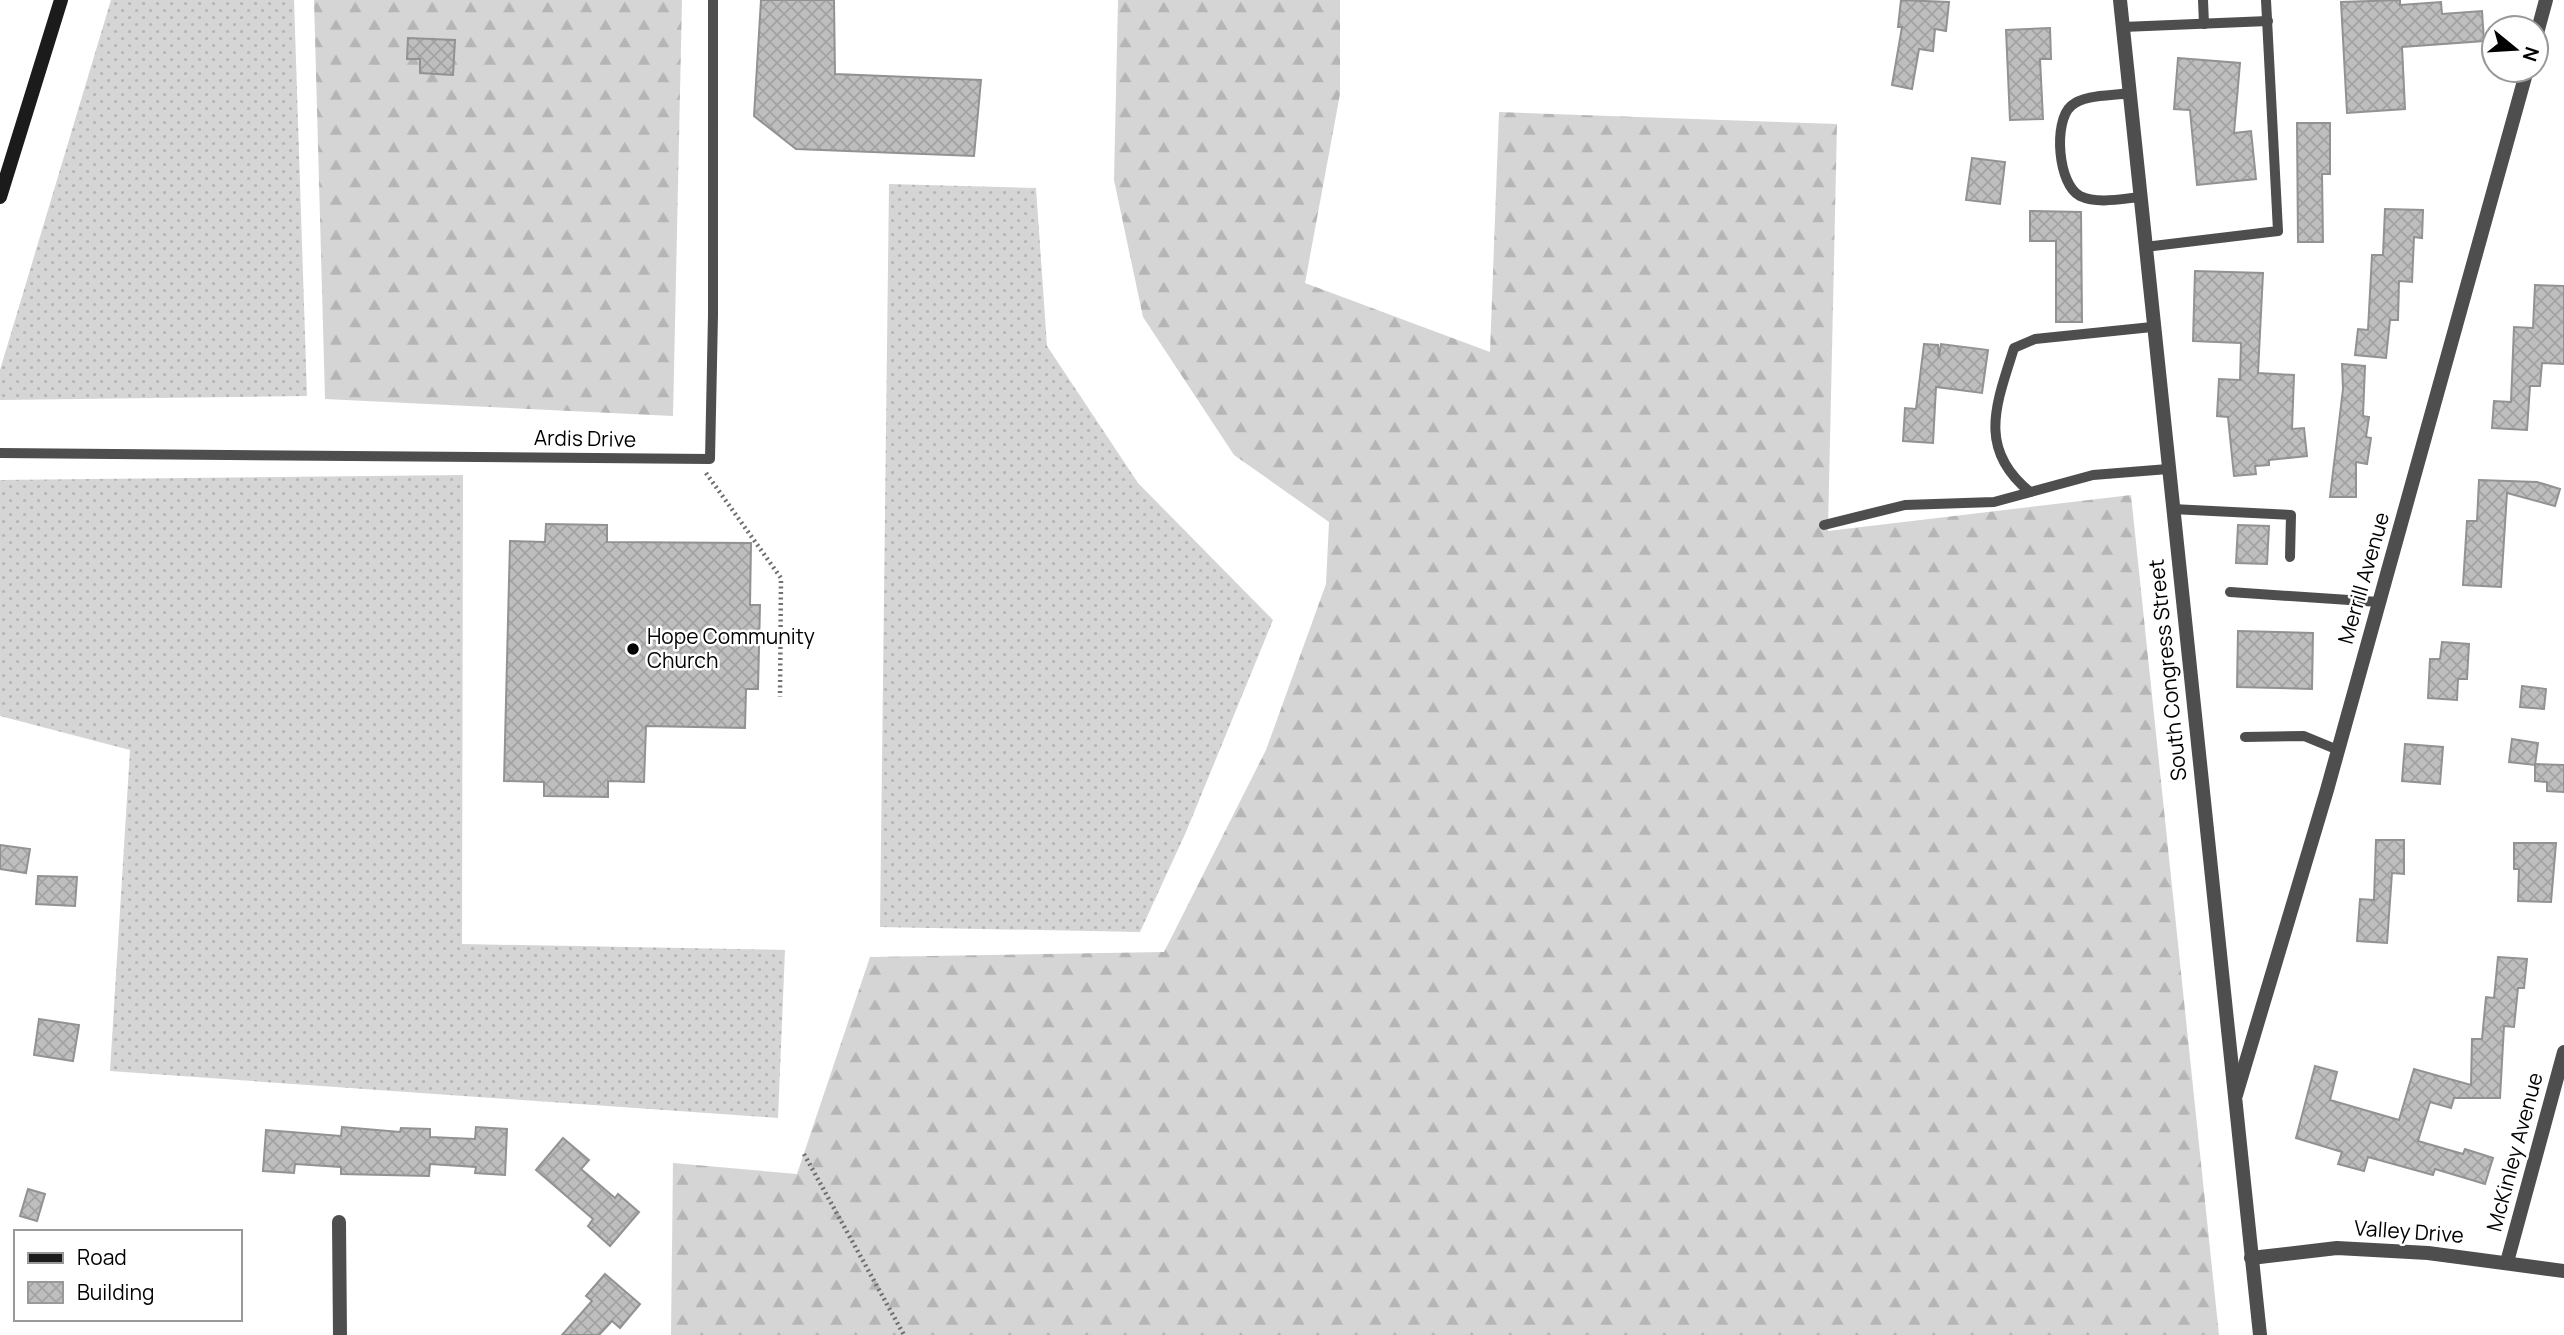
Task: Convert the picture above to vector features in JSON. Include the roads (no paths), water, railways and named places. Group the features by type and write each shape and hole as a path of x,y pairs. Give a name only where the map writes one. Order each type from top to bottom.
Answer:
{"main road":[{"path":"0,197 61,0"}],"street":[{"name":"South Congress Street","path":"2120,0 2152,327 2260,1335"},
{"name":"Merrill Avenue","path":"2235,1095 2337,750 2523,84"},
{"name":"McKinley Avenue","path":"2507,1262 2564,1052"},
{"path":"340,1222 340,1335"},
{"name":"Valley Drive","path":"2251,1258 2337,1248 2428,1252 2564,1271"}],"lane":[{"name":"Ardis Drive","path":"0,453 710,459 713,0"},
{"path":"2203,0 2204,24"},
{"path":"2145,247 2278,230 2266,0"},
{"path":"2123,27 2267,21"},
{"path":"2130,93 2073,104 2061,127 2063,165 2071,190 2082,197 2113,200 2140,197"},
{"path":"2030,492 2010,476 1995,444 1998,397 2014,348 2035,339 2152,327"},
{"path":"1824,524 1905,505 1994,502 2093,475 2168,468"},
{"path":"2172,509 2291,515 2290,557"},
{"path":"2230,592 2379,602"},
{"path":"2245,737 2304,736 2337,750"}],"place":[{"name":"Hope Community Church","path":"633,649"}]}
